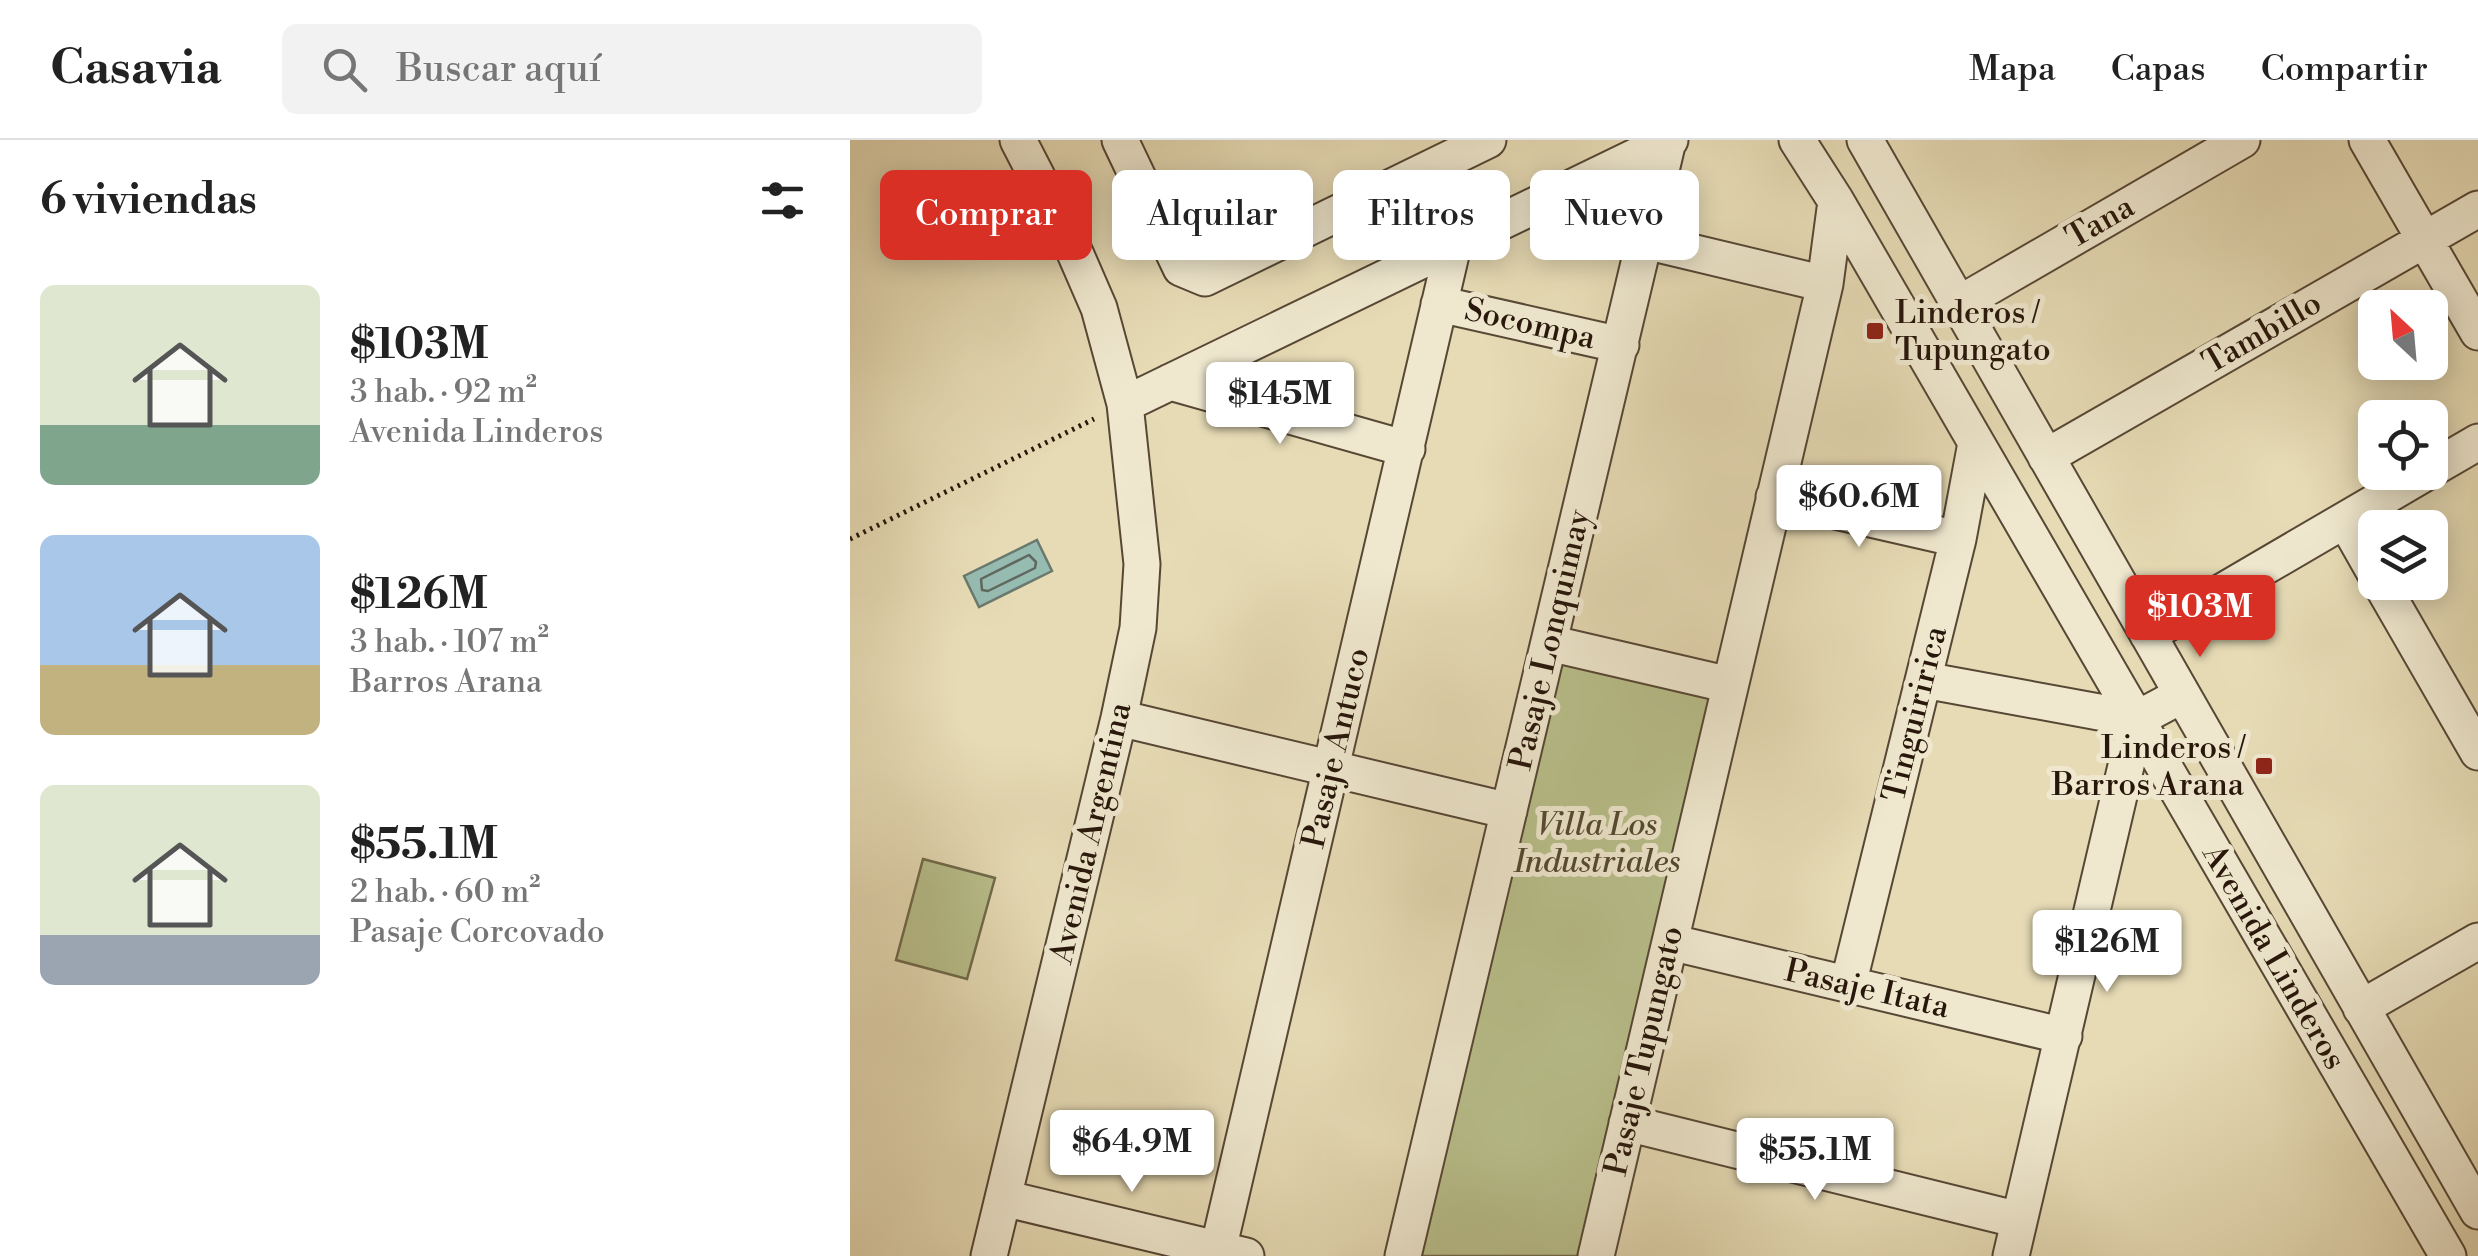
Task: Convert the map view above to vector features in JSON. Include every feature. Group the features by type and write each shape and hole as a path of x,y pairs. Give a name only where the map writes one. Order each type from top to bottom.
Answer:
{"street":[{"name":"Avenida Argentina","path":"989,1256 1119,718 1138,628 1142,564 1125,404 1099,308 1018,140"},
{"path":"1120,140 1181,268 1205,278 1488,140"},
{"path":"1510,218 1669,140"},
{"name":"Pasaje Lonquimay","path":"1662,170 1669,140"},
{"name":"Avenida Linderos","path":"1797,140 2448,1256"},
{"name":"Avenida Linderos","path":"1865,140 2361,1008 2474,1195"},
{"name":"Tana","path":"1959,304 2242,140"},
{"path":"2368,140 2478,332"},
{"name":"Pasaje Tupungato","path":"1596,1256 1825,284 1836,201"},
{"name":"Tambillo","path":"2046,456 2478,208"},
{"path":"1699,254 1825,284"},
{"path":"1125,404 1423,260"},
{"name":"Pasaje Antuco","path":"1232,1253 1332,769 1449,260"},
{"name":"Pasaje Lonquimay","path":"1404,1256 1640,260"},
{"name":"Socompa","path":"1439,304 1620,345"},
{"path":"1170,382 1406,449"},
{"path":"2448,460 2478,442"},
{"name":"Tinguiririca","path":"1848,984 1958,539 1976,443"},
{"path":"2148,635 2397,490"},
{"path":"1774,497 1958,539"},
{"path":"2345,520 2358,543"},
{"path":"2390,600 2478,752"},
{"path":"1550,643 1730,685"},
{"path":"1924,680 2137,719 2182,694"},
{"path":"1119,718 1509,811"},
{"path":"2010,1256 2137,719"},
{"path":"2361,1008 2478,941"},
{"name":"Pasaje Itata","path":"1670,942 2064,1036"},
{"path":"1627,1124 2019,1220"},
{"path":"1003,1198 1232,1253"}],"path":[{"path":"850,540 1125,404"}],"green space":[{"name":"Villa Los Industriales","path":"1558,652 1717,689 1583,1256 1415,1256"},
{"path":"923,859 995,878 967,979 896,960"}],"water":[{"path":"1037,540 1052,571 979,607 964,576"}],"place":[{"name":"Linderos / Tupungato","path":"1875,331"},
{"name":"Linderos / Barros Arana","path":"2264,766"}]}
